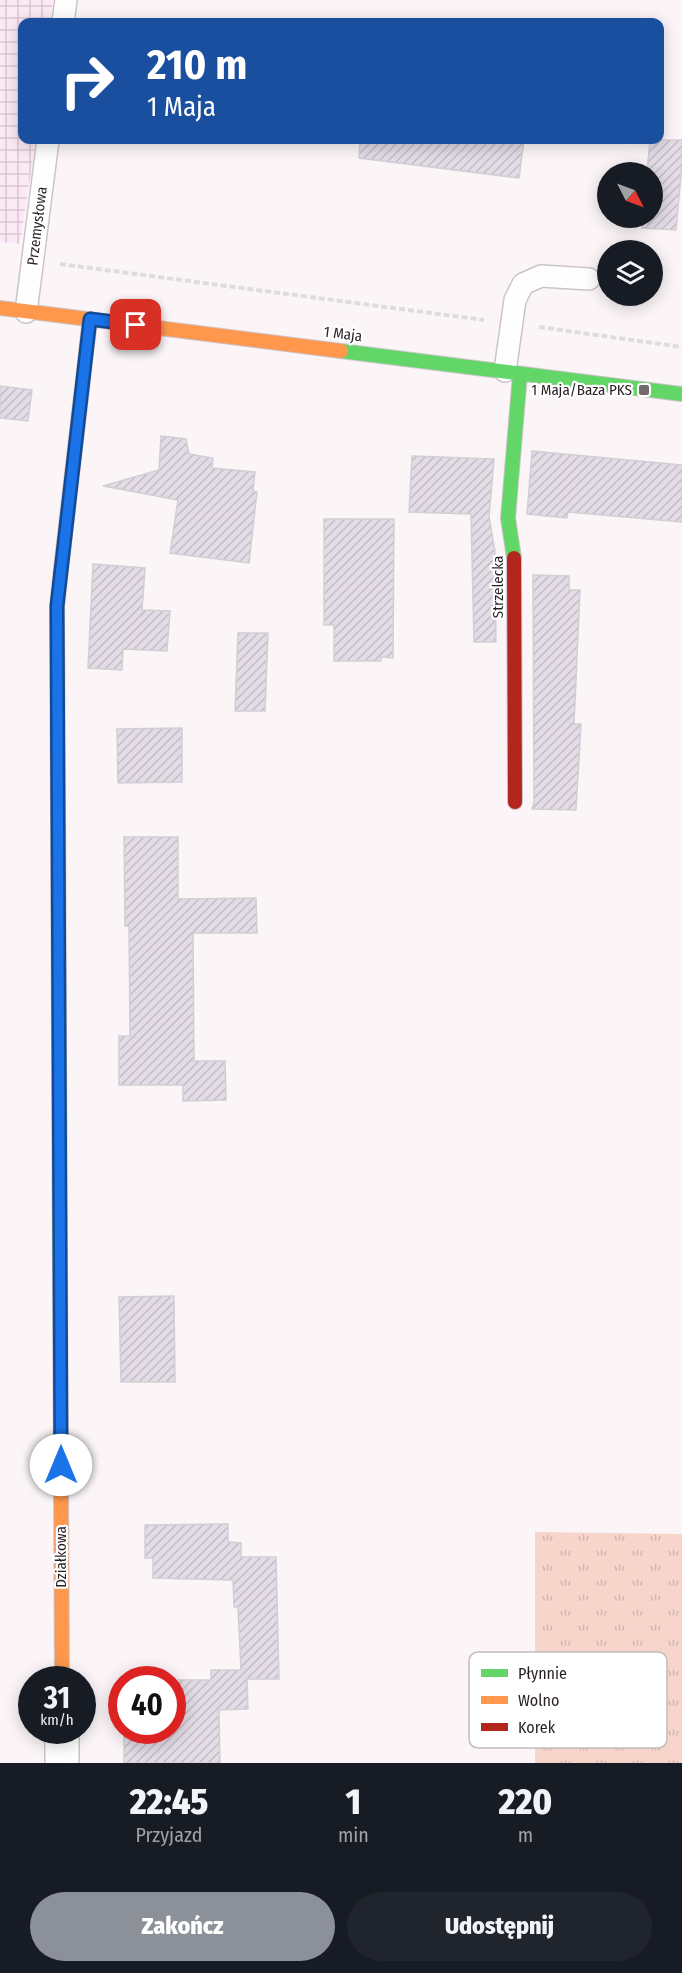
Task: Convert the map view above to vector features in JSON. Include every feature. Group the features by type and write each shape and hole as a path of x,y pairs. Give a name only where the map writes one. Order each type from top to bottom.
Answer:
{"street":[{"name":"1 Maja","path":"0,308 682,394"},
{"name":"Działkowa","path":"62,1666 57,606 90,319"},
{"name":"Strzelecka","path":"513,373 508,518 514,549 515,802"},
{"path":"62,1744 62,1763"}],"lane":[{"path":"64,18 66,0"},
{"name":"Przemysłowa","path":"26,312 48,144"},
{"path":"513,373 515,300 523,284 541,276 589,279"}],"path":[{"path":"33,261 682,347"}],"shaded area":[{"path":"0,0 53,0 51,18 18,18 18,144 35,144 20,244 0,242"}],"green space":[{"path":"535,1532 682,1534 682,1763 535,1763 535,1748 667,1748 667,1652 535,1652"}],"building":[{"path":"664,140 682,140 676,230 642,228 663,228 663,162 648,162 650,144 664,144"},
{"path":"360,144 523,144 519,178 359,158"},
{"path":"0,386 32,390 28,421 0,418"},
{"path":"161,436 186,439 189,454 213,458 212,468 255,472 253,491 257,492 249,563 170,553 178,500 103,486 159,470"},
{"path":"532,451 682,465 682,522 568,512 567,518 527,514"},
{"path":"412,456 494,459 489,517 495,551 496,642 474,642 471,514 409,512"},
{"path":"324,519 394,519 393,658 381,657 381,661 334,661 334,625 324,625"},
{"path":"93,564 145,568 142,610 170,611 167,651 123,649 122,670 88,668"},
{"path":"533,575 569,576 569,590 580,590 574,724 581,724 576,810 532,809 534,802"},
{"path":"238,633 268,633 265,711 235,711"},
{"path":"182,728 182,782 118,783 117,729"},
{"path":"124,837 178,837 178,899 256,898 257,933 193,933 194,1061 225,1061 226,1100 183,1101 183,1085 119,1085 119,1036 130,1036 129,926 125,926"},
{"path":"174,1296 175,1382 121,1382 119,1297"},
{"path":"228,1524 228,1542 241,1543 241,1557 276,1557 279,1679 247,1679 248,1709 219,1710 220,1763 124,1763 124,1744 186,1744 186,1680 211,1680 211,1670 241,1670 238,1607 234,1607 233,1580 153,1578 153,1558 145,1558 145,1525"}],"traffic: fast":[{"path":"341,351 682,394"},
{"path":"514,558 508,518 520,374"},
{"path":"58,807 60,1285"}],"traffic: slow":[{"path":"0,308 341,351"},
{"path":"61,569 90,319"},
{"path":"60,1285 62,1666"}],"traffic: jam":[{"path":"514,558 515,802"},
{"path":"58,807 57,606 61,569"}],"place":[{"name":"1 Maja/Baza PKS","path":"644,390"}],"route":[{"path":"61,1465 57,606 90,319 136,325"}]}
